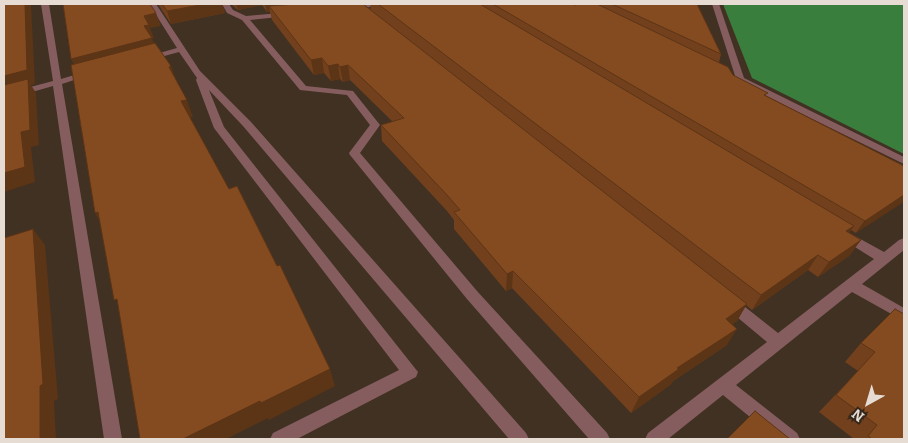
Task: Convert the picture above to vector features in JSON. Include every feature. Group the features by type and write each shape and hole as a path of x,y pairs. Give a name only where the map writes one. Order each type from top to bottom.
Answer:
{"street":[{"path":"45,4 113,439"},
{"path":"153,4 197,73 219,128 410,372 279,439"},
{"path":"226,4 230,11 245,18 303,88 350,93 376,125 354,152 472,295 600,439"},
{"path":"341,8 385,4"},
{"path":"715,4 736,78 904,161"},
{"path":"360,7 376,19"},
{"path":"245,18 293,14"},
{"path":"134,62 181,48"},
{"path":"4,97 96,72"},
{"path":"197,73 248,124 520,439"},
{"path":"834,228 885,259"},
{"path":"654,439 904,243"},
{"path":"852,285 904,315"},
{"path":"724,298 778,342"},
{"path":"724,385 791,439"}],"green space":[{"path":"723,4 904,4 904,154 752,78"}],"building":[{"path":"4,4 25,4 27,70 4,76"},
{"path":"63,4 150,4 156,13 144,16 149,25 144,26 152,38 71,59"},
{"path":"162,4 206,4 167,11"},
{"path":"363,4 747,304 726,319 737,329 677,368 679,369 639,397 513,271 507,274 454,212 460,210 381,125 404,118 348,65 340,67 338,64 328,66 322,58 311,60 269,6"},
{"path":"378,4 480,4 854,226 846,231 861,240 829,262 818,255 761,295"},
{"path":"493,4 597,4 728,67 733,75 768,93 764,95 904,166 904,195 865,221"},
{"path":"612,4 697,4 721,54"},
{"path":"155,43 171,66 169,67 187,100 181,101 229,189 237,186 277,266 280,265 330,369 183,439 140,439 117,299 114,300 98,212 95,213 71,65"},
{"path":"28,79 30,130 21,132 25,167 4,173 4,85"},
{"path":"33,229 43,384 40,386 40,439 4,439 4,238"},
{"path":"895,309 904,314 904,439 872,439 868,436 877,425 836,395 875,352 861,343"},
{"path":"755,411 790,439 727,439"}]}
